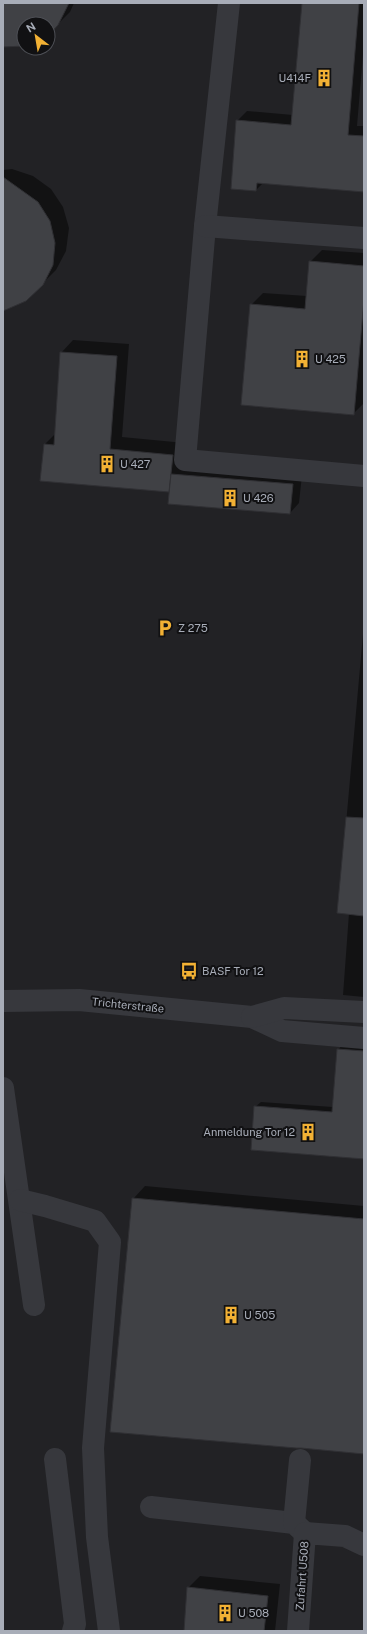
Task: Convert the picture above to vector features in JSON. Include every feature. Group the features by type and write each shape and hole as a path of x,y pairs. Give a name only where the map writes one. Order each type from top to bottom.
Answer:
{"street":[{"path":"229,3 205,226 185,460 364,476"},
{"path":"205,226 364,238"},
{"name":"Trichterstraße","path":"3,1001 79,1000 252,1017 282,1031 364,1038"},
{"name":"Trichterstraße","path":"252,1017 284,1008 364,1012"},
{"path":"3,1088 34,1304"},
{"path":"20,1200 95,1221 110,1242 93,1448 97,1536 109,1631"},
{"path":"54,1459 75,1624 73,1631"},
{"path":"151,1507 300,1528 300,1460"},
{"name":"Zufahrt U508","path":"298,1631 300,1528 345,1536 364,1545"}],"shaded area":[{"path":"3,3 364,3 364,1631 3,1631"}],"building":[{"path":"3,3 69,3 56,27 56,16 16,16 16,46 3,47"},
{"path":"302,3 359,3 348,135 364,136 364,192 257,183 256,191 231,189 236,120 291,125"},
{"path":"3,177 38,202 50,221 55,243 53,265 43,285 26,301 3,311"},
{"name":"U 425","path":"309,261 364,266 364,299 354,415 241,405 250,304 305,309"},
{"path":"60,352 117,356 110,449 173,455 169,492 40,481 44,444 54,445"},
{"name":"U 426","path":"171,474 293,484 290,514 168,504"},
{"path":"346,817 364,818 364,916 337,913"},
{"name":"Anmeldung Tor 12","path":"337,1049 364,1051 364,1159 251,1150 254,1106 332,1112"},
{"name":"U 505","path":"132,1198 364,1219 364,1454 110,1432"},
{"name":"U 508","path":"187,1587 268,1596 264,1631 184,1631"}],"place":[{"name":"U414F","path":"324,78"},
{"name":"U 425","path":"302,359"},
{"name":"U 427","path":"107,464"},
{"name":"U 426","path":"230,498"},
{"name":"Z 275","path":"165,628"},
{"name":"BASF Tor 12","path":"189,971"},
{"name":"Anmeldung Tor 12","path":"308,1132"},
{"name":"U 505","path":"231,1315"},
{"name":"U 508","path":"225,1613"}]}
